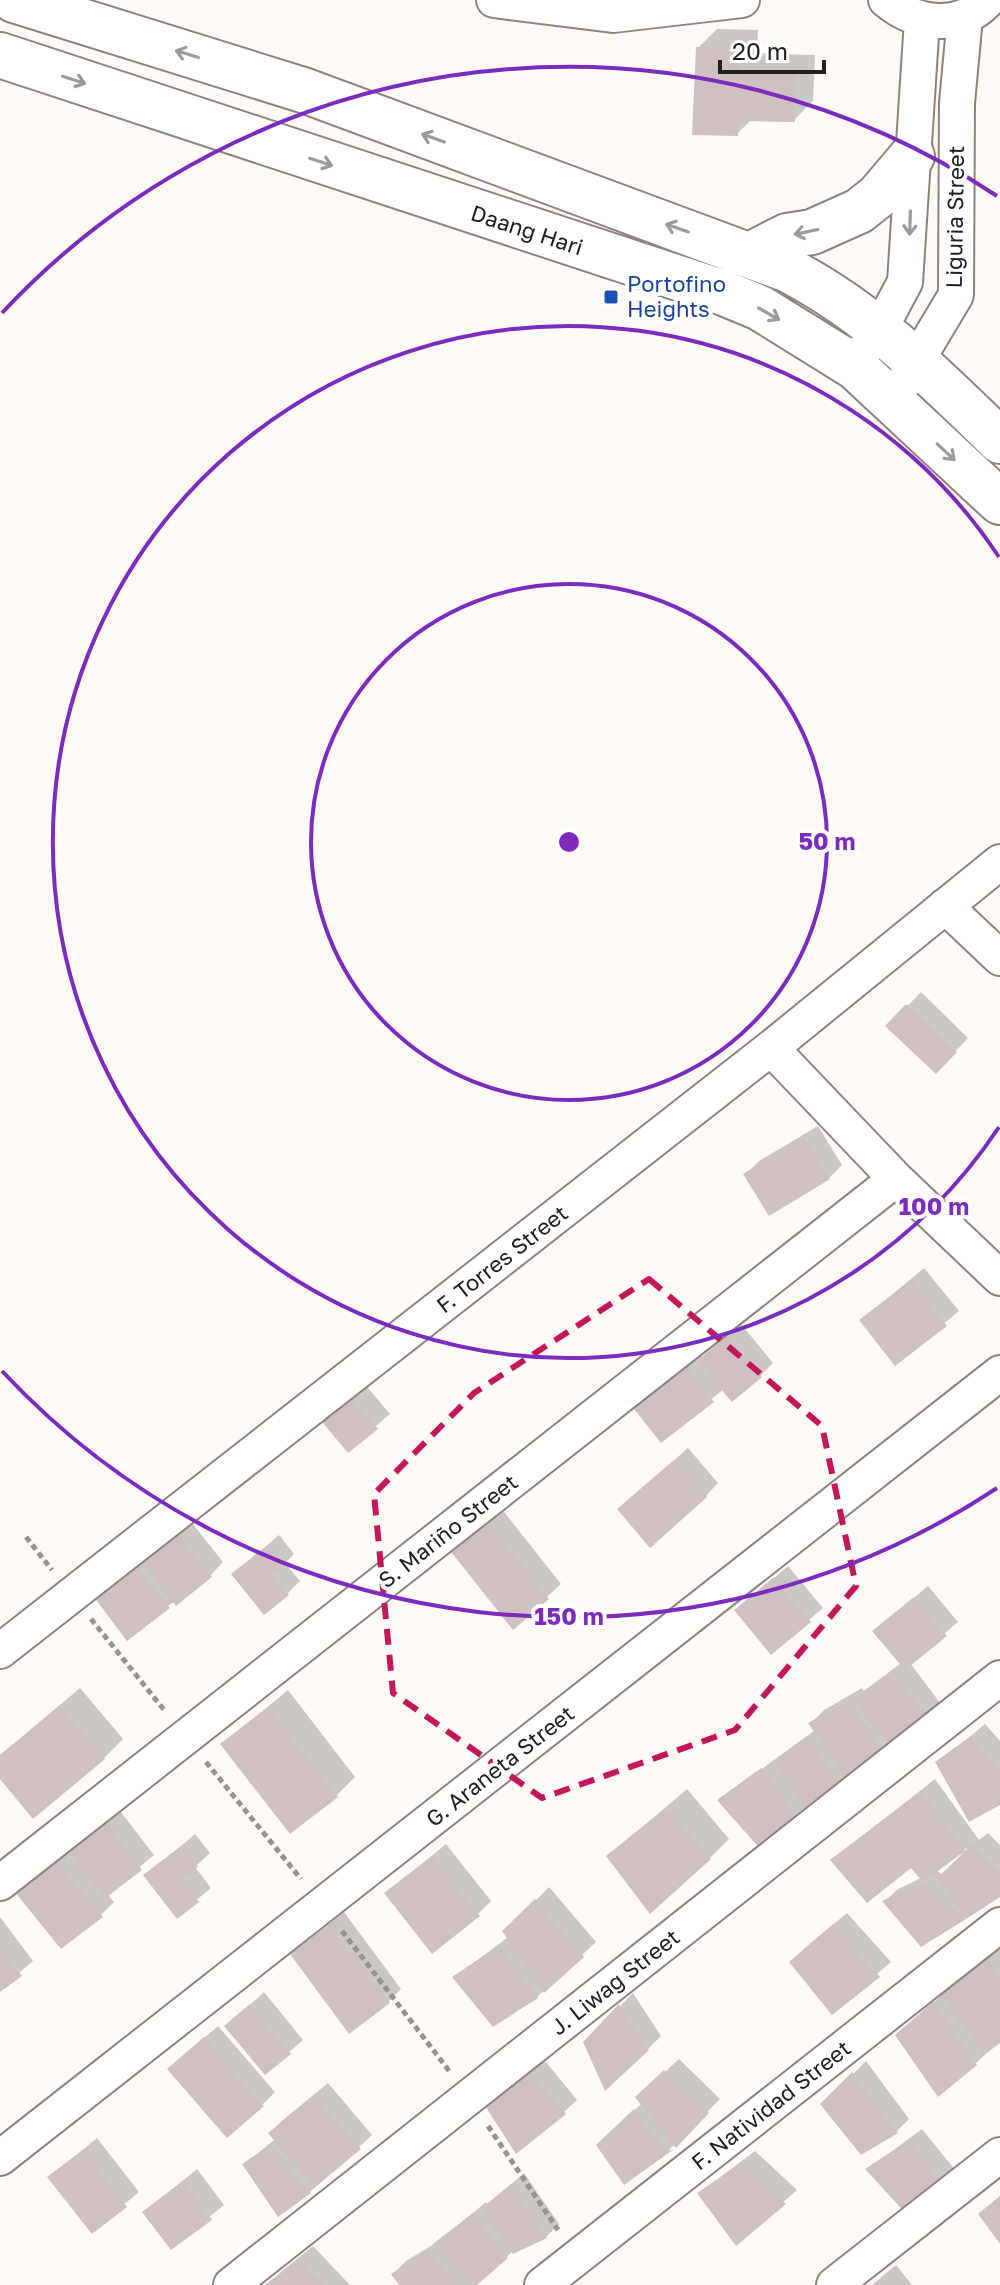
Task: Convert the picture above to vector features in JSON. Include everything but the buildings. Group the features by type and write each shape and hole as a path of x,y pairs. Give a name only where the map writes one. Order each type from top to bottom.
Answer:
{"main road":[{"path":"14,0 306,91 750,255 823,288 880,329 1000,441"},
{"name":"Daang Hari","path":"0,55 724,293 760,308 855,367 1000,502"},
{"path":"750,255 787,236 825,228 859,211 878,196 912,156"}],"street":[{"path":"494,0 613,15 742,0"},
{"path":"886,0 903,13 922,20 944,22 977,8"},
{"name":"Liguria Street","path":"892,402 956,295 957,103 977,8"},
{"name":"Liguria Street","path":"855,367 905,282 922,20"},
{"name":"F. Torres Street","path":"0,1651 771,1048 1000,862"},
{"path":"945,906 1000,958"},
{"path":"771,1048 896,1179 1000,1278"},
{"name":"S. Mariño Street","path":"0,1883 896,1179"},
{"name":"G. Araneta Street","path":"0,2158 1000,1373"},
{"name":"J. Liwag Street","path":"231,2285 1000,1678"},
{"name":"F. Natividad Street","path":"542,2285 1000,1925"},
{"path":"834,2285 1000,2155"}],"highlighted area":[{"path":"649,1279 822,1426 856,1586 735,1730 542,1798 393,1693 374,1494 474,1393"}],"place":[{"name":"Portofino Heights","path":"611,297"}]}
